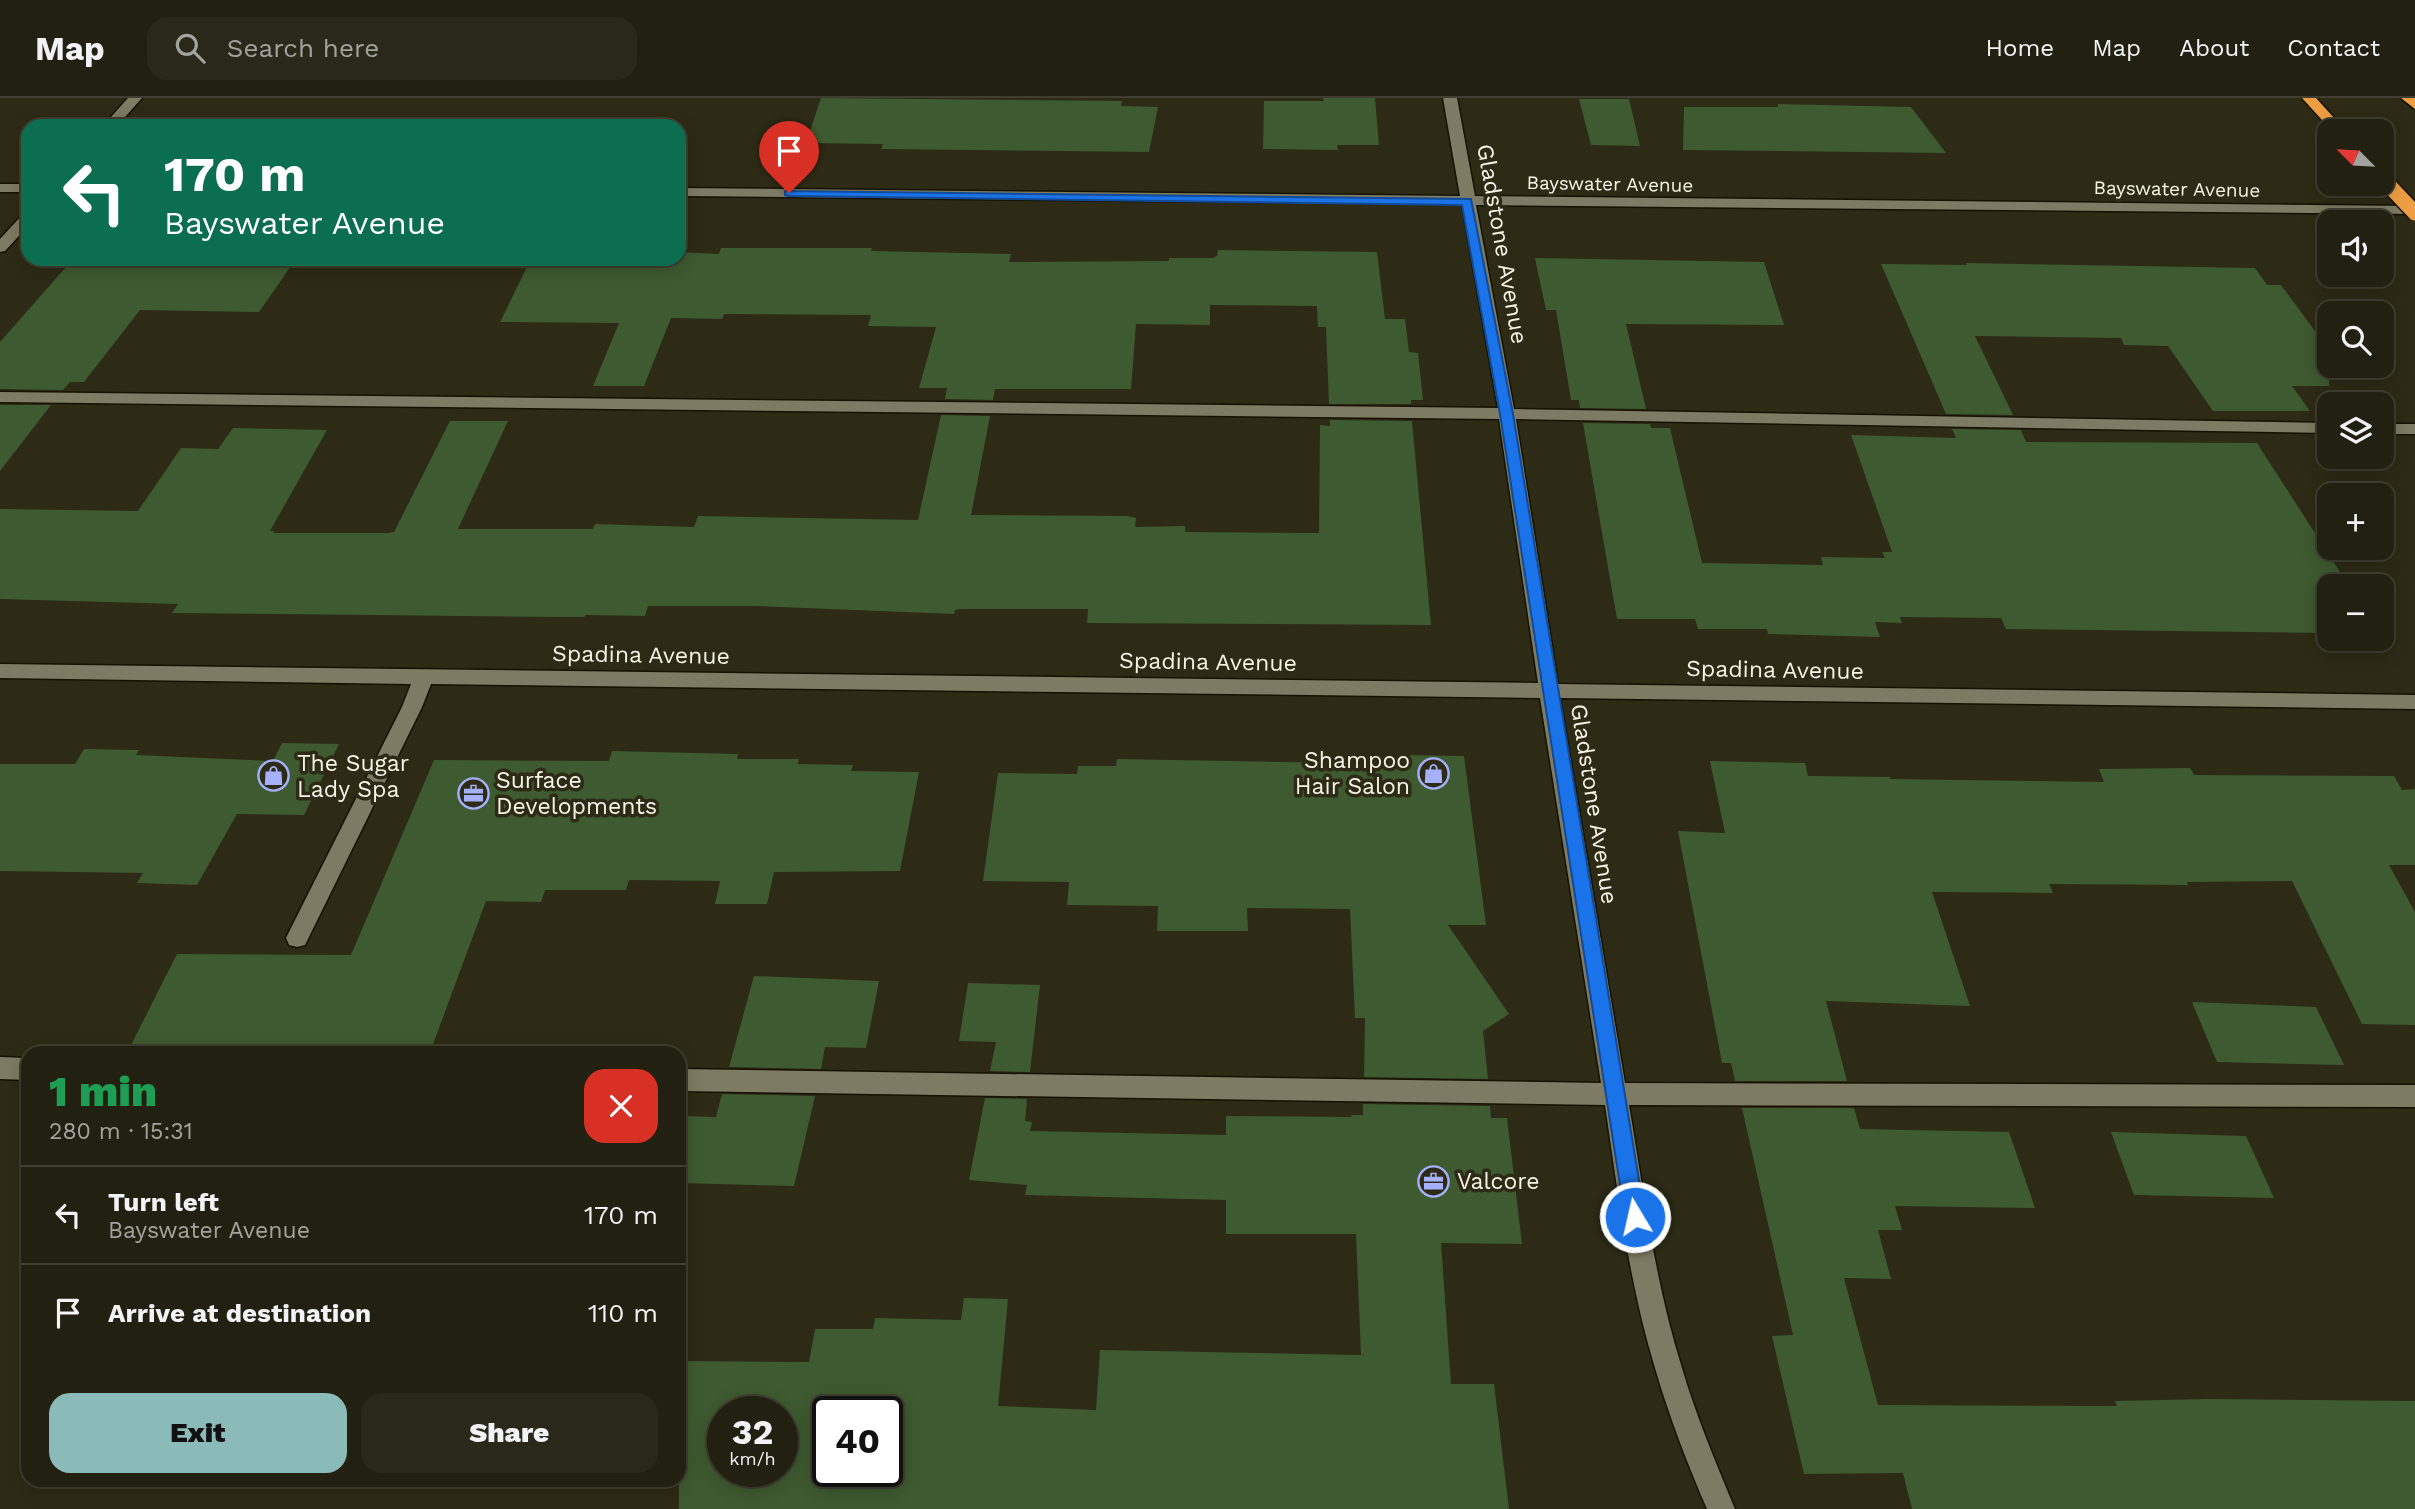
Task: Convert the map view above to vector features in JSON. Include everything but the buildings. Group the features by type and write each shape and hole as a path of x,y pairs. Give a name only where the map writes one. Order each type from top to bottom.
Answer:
{"highway":[{"path":"2309,98 2328,119"},
{"path":"2408,98 2415,106"},
{"path":"2394,190 2415,212"}],"street":[{"path":"116,119 135,98"},
{"name":"Gladstone Avenue","path":"1450,98 1507,414 1549,691 1643,1266 1668,1368 1701,1462 1721,1509"},
{"path":"0,188 21,188"},
{"name":"Bayswater Avenue","path":"686,192 2415,212"},
{"path":"0,248 21,225"},
{"path":"0,397 1507,414 2317,428"},
{"path":"2394,429 2415,429"},
{"name":"Spadina Avenue","path":"0,671 2415,702"},
{"path":"297,938 406,719 424,676"},
{"path":"0,1068 21,1069"},
{"path":"686,1080 1614,1095 2415,1096"}],"place":[{"name":"Shampoo Hair Salon","path":"1433,773"},
{"name":"The Sugar Lady Spa","path":"274,776"},
{"name":"Surface Developments","path":"473,793"},
{"name":"Valcore","path":"1434,1181"}],"route":[{"path":"789,193 1467,202 1507,414 1549,691 1635,1217"}]}
